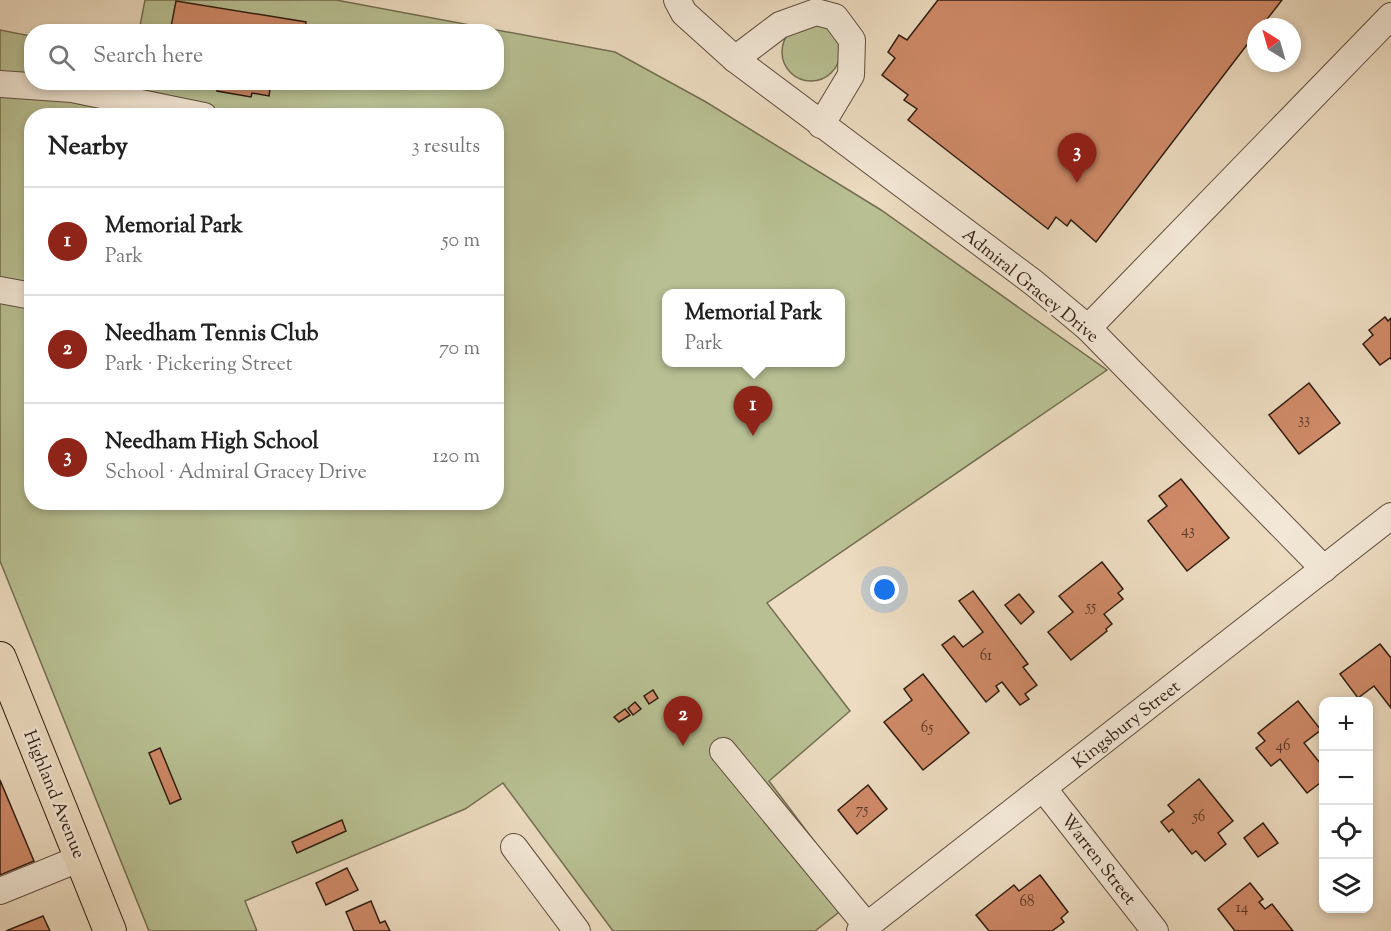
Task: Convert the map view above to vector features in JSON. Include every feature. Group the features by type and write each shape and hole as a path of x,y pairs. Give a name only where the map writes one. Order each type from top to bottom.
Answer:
{"main road":[{"name":"Highland Avenue","path":"0,658 110,931"}],"street":[{"name":"Admiral Gracey Drive","path":"677,0 684,13 735,59 1034,283 1088,328 1324,569"},
{"path":"735,59 780,25 816,12 835,17 852,40 851,75 821,125"},
{"path":"1088,328 1391,16"},
{"path":"0,84 24,86"},
{"path":"77,90 165,108"},
{"path":"0,290 24,294"},
{"name":"Kingsbury Street","path":"864,928 1324,569 1389,521"},
{"path":"723,751 864,928"},
{"name":"Warren Street","path":"1043,788 1155,931"},
{"path":"514,847 577,931"},
{"path":"0,891 81,858"}],"green space":[{"path":"145,0 336,0 465,24 140,24"},
{"path":"805,23 817,23 832,31 840,46 840,58 832,73 817,81 805,81 790,73 782,58 782,46 790,31"},
{"path":"0,30 24,35 24,90 504,90 504,31 615,52 706,102 881,210 1107,370 767,603 850,711 769,781 857,898 815,931 613,931 503,783 465,809 245,901 257,931 149,931 0,561"}],"building":[{"path":"938,0 1282,0 1268,18 1247,18 1247,45 1096,242 1071,220 1067,226 1056,217 1048,229 908,120 917,109 904,100 908,95 882,75 895,58 888,52 899,35 907,40"},
{"path":"176,1 306,22 306,24 172,24"},
{"path":"270,90 269,96 252,93 251,97 217,91"},
{"path":"1385,317 1388,321 1391,318 1391,359 1380,365 1363,344 1373,335 1369,330"},
{"path":"1309,383 1340,423 1299,454 1269,415"},
{"path":"1181,479 1229,538 1187,571 1148,521 1167,506 1159,496"},
{"path":"1102,562 1123,589 1118,593 1123,599 1104,614 1112,624 1106,629 1107,631 1071,660 1048,632 1073,612 1059,596"},
{"path":"973,591 1028,664 1023,667 1037,685 1025,694 1029,699 1020,705 1002,682 996,686 999,691 986,702 942,645 954,636 963,647 983,632 959,601"},
{"path":"1019,594 1034,612 1021,624 1005,605"},
{"path":"1380,644 1391,658 1391,708 1374,686 1357,697 1340,674"},
{"path":"923,674 969,733 923,770 884,722 912,700 904,689"},
{"path":"653,690 658,698 649,704 644,696"},
{"path":"1298,701 1319,727 1319,732 1304,743 1319,762 1319,784 1307,793 1280,759 1271,766 1256,748 1265,741 1258,733"},
{"path":"635,702 641,709 633,715 628,708"},
{"path":"625,709 630,715 619,722 614,717"},
{"path":"160,748 181,799 170,804 149,753"},
{"path":"1199,779 1233,821 1218,833 1226,844 1205,861 1196,851 1192,854 1172,829 1169,832 1161,822 1174,812 1168,805"},
{"path":"0,780 34,861 0,875"},
{"path":"868,785 887,809 857,834 838,810"},
{"path":"342,820 346,831 297,853 292,842"},
{"path":"1263,823 1278,843 1258,857 1244,838"},
{"path":"347,868 358,890 326,905 316,883"},
{"path":"1040,875 1068,912 1061,918 1064,922 1052,931 989,931 976,915 1014,885 1019,891"},
{"path":"1250,883 1263,899 1259,902 1265,909 1272,904 1293,931 1235,931 1218,909"},
{"path":"371,901 380,923 385,921 390,931 354,931 346,912"},
{"path":"43,916 50,931 6,931"}],"place":[{"name":"Needham High School","path":"1077,183"},
{"name":"Memorial Park","path":"753,436"},
{"name":"Needham Tennis Club","path":"683,746"}]}
